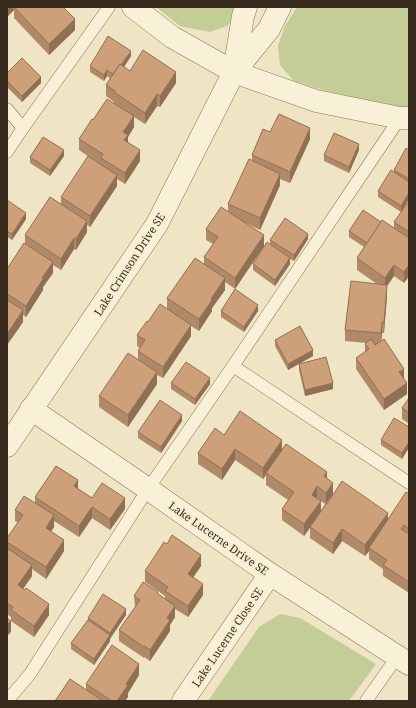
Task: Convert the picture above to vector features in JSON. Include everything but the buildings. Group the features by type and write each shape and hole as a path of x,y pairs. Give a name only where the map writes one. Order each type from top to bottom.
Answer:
{"street":[{"path":"133,7 172,37 234,72 316,101 405,118"},
{"name":"Lake Crimson Drive SE","path":"234,72 243,16 246,7"},
{"name":"Lake Crimson Drive SE","path":"7,446 157,224 234,72 269,29 280,7"},
{"name":"Lake Lucerne Drive SE","path":"31,409 270,574 403,660"},
{"name":"Lake Lucerne Close SE","path":"184,701 270,574"}],"lane":[{"path":"7,152 109,7"},
{"path":"7,109 23,128"},
{"path":"7,701 30,674 148,489 405,118"},
{"path":"233,366 409,483"},
{"path":"366,701 403,660"}],"green space":[{"path":"156,7 240,7 238,14 227,26 210,32 180,26"},
{"path":"297,7 409,7 409,110 322,90 294,81 280,65 278,46 285,26"},
{"path":"280,614 300,618 376,664 349,701 208,701 259,627"}]}
